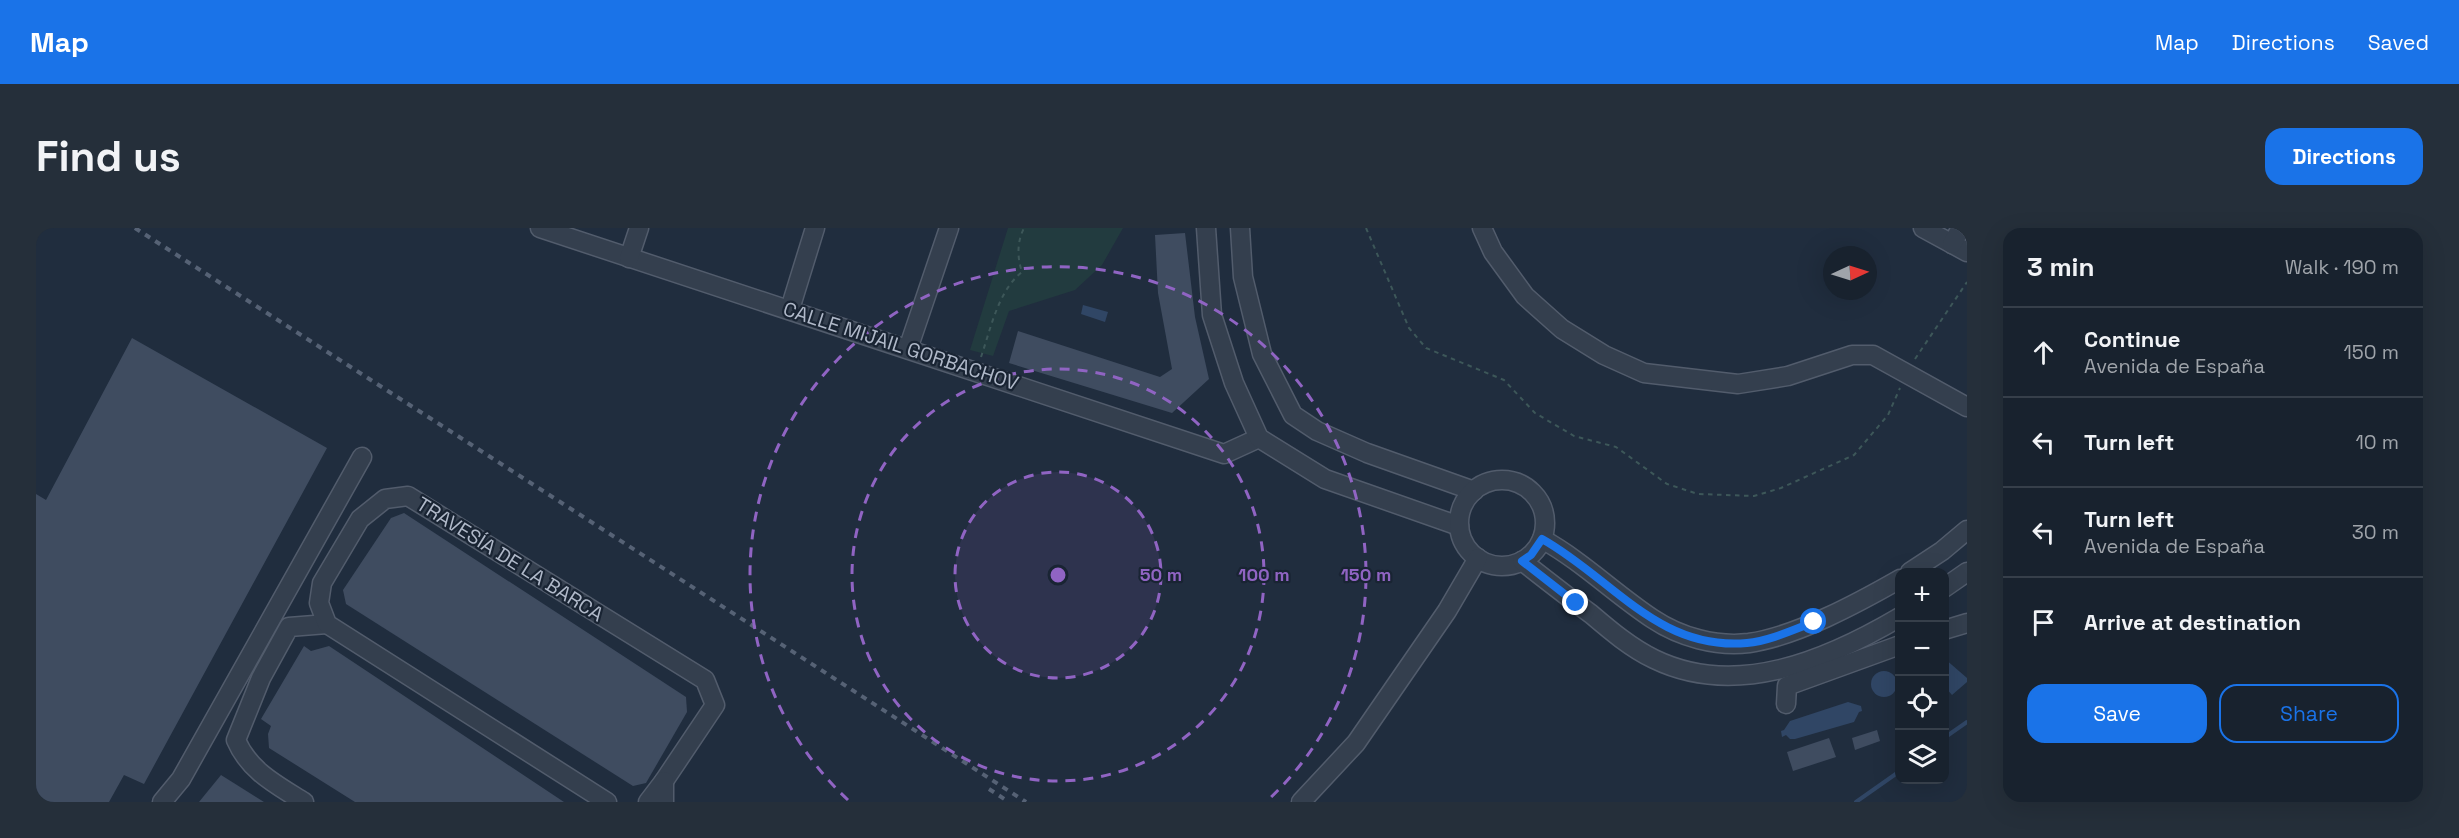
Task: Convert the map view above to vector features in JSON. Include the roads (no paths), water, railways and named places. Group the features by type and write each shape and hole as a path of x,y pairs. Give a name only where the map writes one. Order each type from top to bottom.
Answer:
{"street":[{"name":"CALLE MIJAIL GORBACHOV","path":"540,228 1224,454 1259,438"},
{"path":"629,258 639,228"},
{"path":"790,309 815,228"},
{"path":"908,349 949,228"},
{"path":"1206,228 1212,315 1234,383 1259,438 1325,479 1459,526"},
{"path":"1240,228 1243,277 1262,354 1293,415 1317,432 1367,453 1474,491"},
{"path":"1482,228 1493,252 1526,296 1562,329 1604,355 1644,373 1738,384 1788,376 1852,355 1873,355 1967,407"},
{"path":"1923,228 1960,241"},
{"path":"162,802 181,779 362,457"},
{"path":"1500,480 1514,482 1527,488 1537,498 1544,511 1545,525 1542,539 1531,555 1509,566 1495,566 1470,552 1459,526 1460,513 1465,501 1474,491 1486,483 1500,480"},
{"name":"TRAVESÍA DE LA BARCA","path":"327,624 319,603 322,583 360,519 385,499 408,496 705,680 714,705 664,781"},
{"path":"1917,568 1967,530"},
{"path":"1542,539 1564,551 1654,620 1682,636 1714,642 1748,643 1777,635 1857,603 1895,581"},
{"path":"1301,802 1356,743 1447,611 1478,558"},
{"path":"1522,561 1627,643 1654,659 1684,671 1719,677 1776,671 1806,661 1876,631 1895,619"},
{"path":"1949,585 1967,573"},
{"path":"1949,628 1967,623"},
{"path":"304,802 257,772 242,755 236,740 261,678 289,627 327,624 607,802"},
{"path":"1786,704 1787,686 1895,646"},
{"path":"648,802 664,781"},
{"path":"664,781 664,802"}],"water":[{"path":"1083,305 1108,312 1105,322 1081,314"},
{"path":"1949,662 1967,678 1967,682 1952,695 1949,692"},
{"path":"1884,671 1894,674 1894,694 1884,697 1874,694 1871,684 1874,674"},
{"path":"1848,702 1861,706 1862,711 1859,712 1854,722 1795,739 1790,739 1786,735 1782,737 1781,731 1790,721"}],"waterway":[{"path":"1949,735 1967,722"},
{"path":"1856,802 1895,775"}],"railway":[{"path":"135,228 1026,802"},
{"path":"989,789 1009,802"}]}
